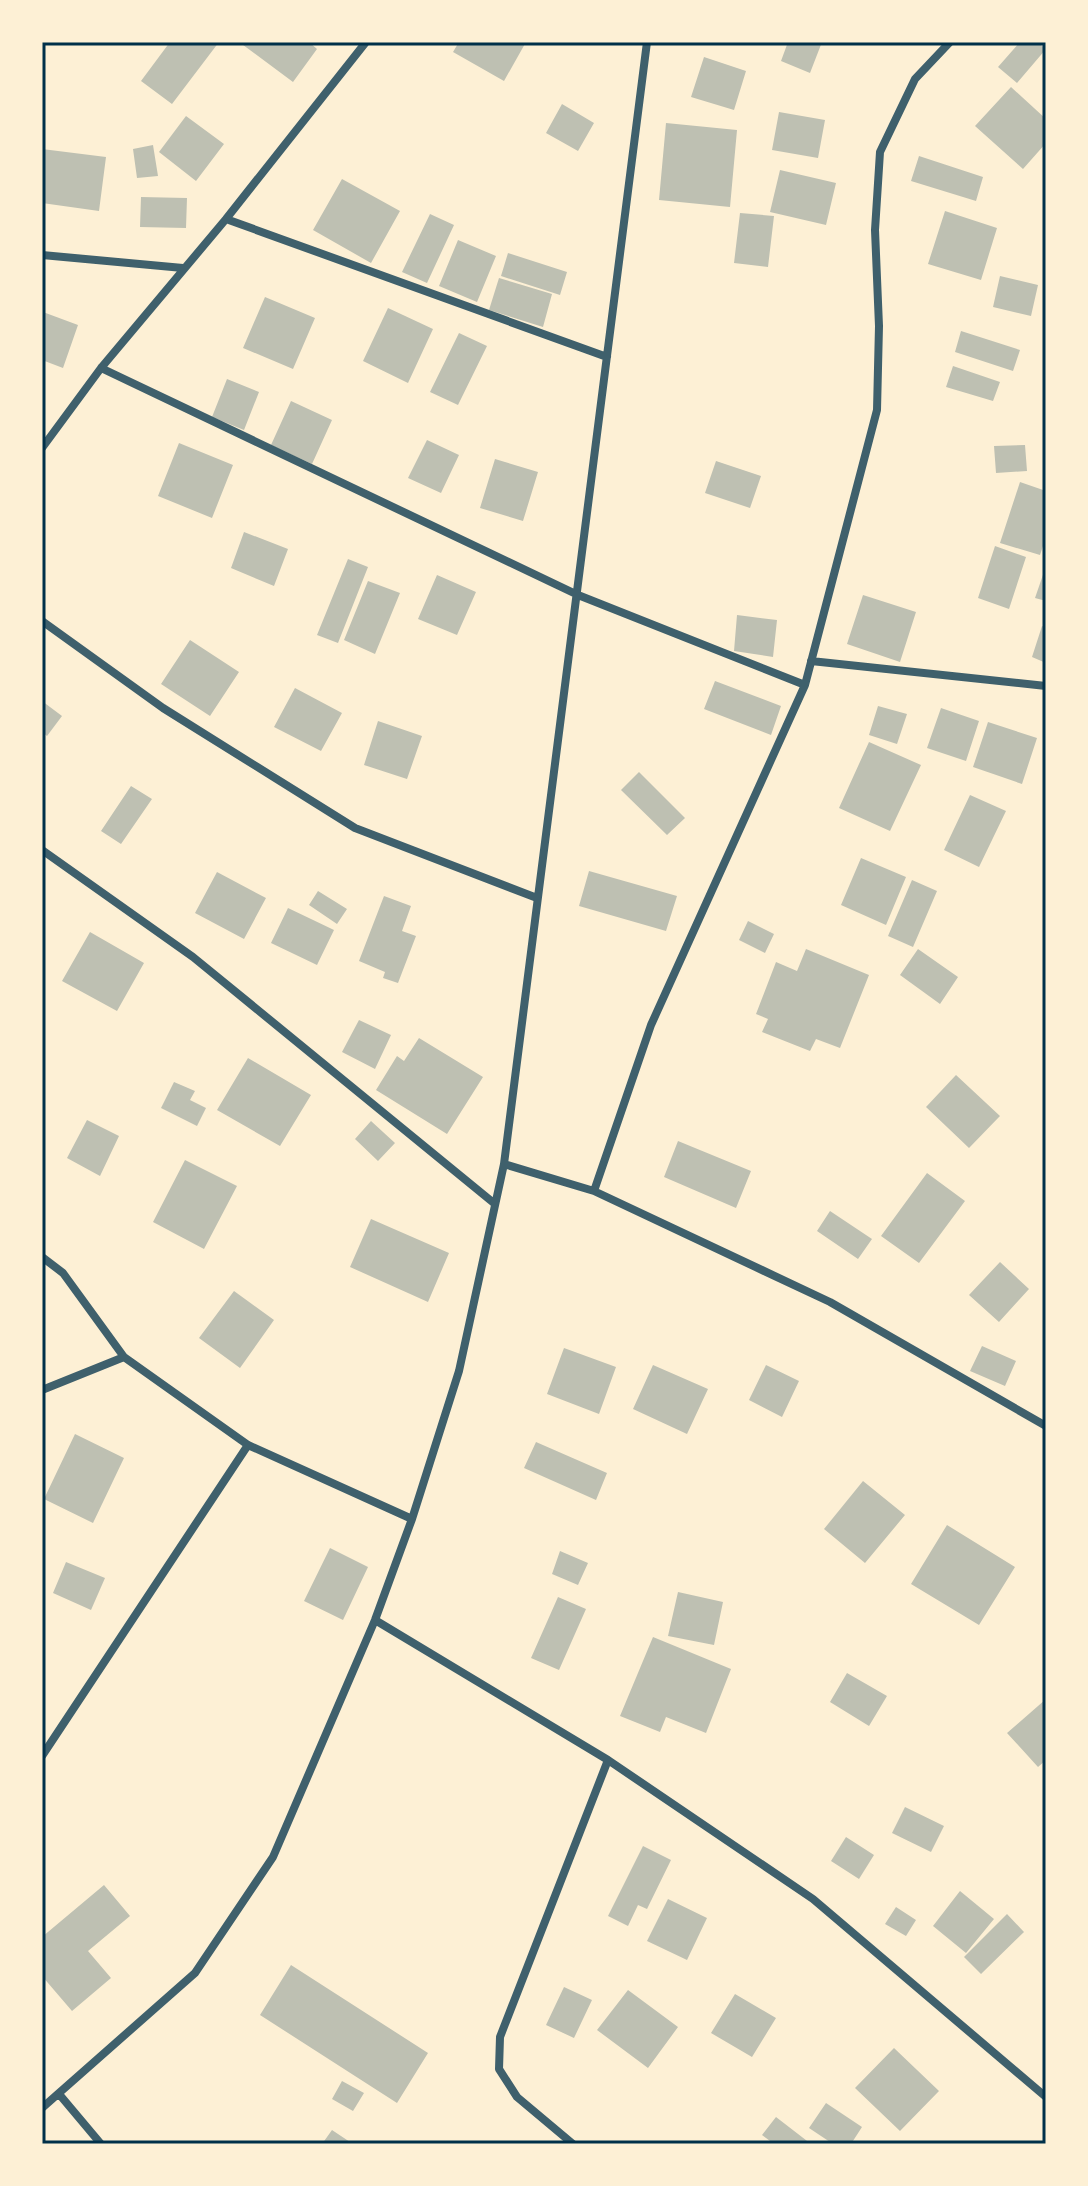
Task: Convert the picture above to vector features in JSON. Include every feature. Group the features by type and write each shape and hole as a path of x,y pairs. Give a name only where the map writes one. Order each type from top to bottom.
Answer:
{"street":[{"path":"42,448 101,368 226,219 366,42"},
{"path":"42,2108 195,1973 273,1857 375,1620 412,1519 459,1371 504,1164 647,42"},
{"path":"594,1191 651,1025 805,685 877,410 879,326 875,230 880,152 915,79 950,42"},
{"path":"226,219 607,357"},
{"path":"42,255 183,268"},
{"path":"101,368 578,595 805,685"},
{"path":"42,621 163,708 355,828 537,898"},
{"path":"811,661 1046,686"},
{"path":"42,850 193,957 495,1204"},
{"path":"504,1164 594,1191 830,1302 1046,1426"},
{"path":"42,1257 63,1273 124,1357 248,1445 412,1519"},
{"path":"42,1390 124,1357"},
{"path":"42,1756 248,1445"},
{"path":"375,1620 608,1760 813,1899 1046,2097"},
{"path":"573,2144 517,2097 499,2069 500,2037 608,1760"},
{"path":"59,2094 101,2144"}],"building":[{"path":"170,42 219,42 172,104 141,81"},
{"path":"239,42 309,42 317,49 293,82"},
{"path":"459,42 526,42 504,81 453,52"},
{"path":"788,42 822,42 810,73 781,61"},
{"path":"1020,42 1037,42 1046,49 1017,83 998,67"},
{"path":"704,57 746,71 734,110 691,97"},
{"path":"1011,87 1046,119 1046,143 1023,169 975,126"},
{"path":"562,104 594,123 578,151 546,133"},
{"path":"779,112 825,120 818,158 772,150"},
{"path":"186,116 224,144 196,181 159,152"},
{"path":"666,123 737,130 730,207 659,200"},
{"path":"153,145 158,176 137,178 133,149"},
{"path":"42,149 106,157 99,211 42,203"},
{"path":"919,156 983,177 976,201 911,181"},
{"path":"780,170 836,183 826,225 770,212"},
{"path":"342,179 400,211 371,263 313,230"},
{"path":"141,197 187,198 186,228 140,227"},
{"path":"945,211 997,228 981,280 928,264"},
{"path":"740,213 774,216 768,267 734,263"},
{"path":"430,214 454,225 427,283 402,272"},
{"path":"458,240 496,256 477,302 439,286"},
{"path":"508,253 567,272 560,295 501,276"},
{"path":"1000,276 1038,285 1031,316 993,307"},
{"path":"499,278 552,294 543,327 489,310"},
{"path":"265,297 315,318 293,369 243,348"},
{"path":"388,308 433,329 408,383 363,361"},
{"path":"43,312 78,325 63,368 42,360"},
{"path":"961,331 1020,350 1013,371 955,352"},
{"path":"459,333 487,346 458,405 430,392"},
{"path":"953,366 1000,382 993,401 946,387"},
{"path":"227,379 259,392 244,430 212,417"},
{"path":"291,401 332,420 312,464 271,445"},
{"path":"427,440 459,455 441,493 408,478"},
{"path":"179,443 233,465 212,518 158,496"},
{"path":"1025,445 1027,471 996,473 994,446"},
{"path":"495,459 538,472 523,521 480,508"},
{"path":"716,461 761,476 750,508 705,493"},
{"path":"1020,482 1046,491 1046,537 1040,555 1000,543"},
{"path":"244,532 288,549 274,586 231,568"},
{"path":"995,546 1026,557 1009,609 978,598"},
{"path":"348,559 368,567 338,643 317,635"},
{"path":"1046,566 1046,601 1035,598"},
{"path":"437,575 476,592 457,635 418,619"},
{"path":"368,581 400,593 375,654 344,640"},
{"path":"863,595 916,612 900,662 847,644"},
{"path":"737,615 777,620 773,657 734,651"},
{"path":"1042,626 1046,628 1046,663 1032,657"},
{"path":"190,640 239,672 210,716 161,684"},
{"path":"715,681 781,706 771,735 704,709"},
{"path":"295,688 342,713 321,751 274,727"},
{"path":"42,701 62,716 47,736 42,732"},
{"path":"878,706 907,714 897,744 869,735"},
{"path":"941,708 979,721 966,761 927,748"},
{"path":"378,721 422,736 407,779 364,765"},
{"path":"988,722 1037,738 1022,784 973,767"},
{"path":"869,742 921,765 890,831 839,808"},
{"path":"639,772 685,818 667,835 621,790"},
{"path":"131,786 152,799 121,844 101,831"},
{"path":"970,795 1006,811 979,867 944,850"},
{"path":"861,858 906,877 886,925 841,905"},
{"path":"589,871 677,896 666,931 579,906"},
{"path":"217,872 266,898 244,939 195,913"},
{"path":"912,880 937,891 913,947 888,936"},
{"path":"318,891 347,909 337,924 309,905"},
{"path":"384,896 411,906 402,931 416,936 398,983 383,978 385,972 359,961"},
{"path":"288,908 334,930 317,965 271,943"},
{"path":"748,921 774,934 765,953 739,940"},
{"path":"90,932 144,963 117,1011 62,981"},
{"path":"806,949 869,975 840,1048 816,1039 810,1051 762,1032 768,1019 756,1014 776,962 797,971"},
{"path":"918,949 958,977 940,1004 900,975"},
{"path":"359,1020 391,1035 375,1069 342,1052"},
{"path":"419,1038 483,1077 447,1134 376,1090 397,1056 404,1061"},
{"path":"248,1058 311,1095 280,1146 217,1110"},
{"path":"956,1075 1000,1116 969,1148 926,1107"},
{"path":"174,1082 195,1091 190,1100 206,1108 197,1126 161,1108"},
{"path":"87,1120 119,1136 100,1176 67,1158"},
{"path":"371,1121 395,1143 378,1161 355,1139"},
{"path":"678,1141 751,1171 736,1208 664,1177"},
{"path":"185,1160 237,1186 204,1249 153,1222"},
{"path":"927,1173 965,1201 919,1263 881,1236"},
{"path":"830,1211 872,1239 858,1259 817,1231"},
{"path":"371,1219 449,1253 428,1302 350,1267"},
{"path":"1000,1262 1029,1289 999,1322 969,1295"},
{"path":"234,1291 274,1320 240,1368 199,1338"},
{"path":"982,1346 1016,1361 1005,1386 970,1371"},
{"path":"564,1348 616,1367 599,1414 547,1394"},
{"path":"653,1365 708,1389 687,1434 633,1409"},
{"path":"766,1365 799,1381 782,1417 749,1400"},
{"path":"75,1434 124,1458 93,1523 44,1499"},
{"path":"536,1442 607,1473 596,1500 524,1468"},
{"path":"863,1481 905,1515 865,1563 824,1529"},
{"path":"947,1525 1015,1567 979,1625 911,1584"},
{"path":"330,1548 368,1567 343,1620 304,1601"},
{"path":"560,1551 588,1563 578,1585 552,1574"},
{"path":"66,1562 105,1578 91,1610 53,1593"},
{"path":"678,1592 723,1602 714,1645 668,1636"},
{"path":"558,1597 586,1609 559,1670 531,1658"},
{"path":"653,1637 731,1669 706,1733 666,1717 660,1732 620,1716"},
{"path":"847,1673 887,1696 869,1726 830,1702"},
{"path":"1046,1699 1046,1760 1038,1767 1007,1733"},
{"path":"905,1807 944,1826 931,1852 892,1833"},
{"path":"846,1837 874,1855 859,1879 831,1861"},
{"path":"643,1846 671,1860 647,1909 638,1905 628,1926 608,1916"},
{"path":"104,1885 130,1916 88,1951 111,1978 72,2011 42,1976 42,1937"},
{"path":"960,1891 994,1919 966,1953 933,1926"},
{"path":"668,1899 707,1918 687,1960 647,1941"},
{"path":"896,1907 916,1920 906,1936 885,1924"},
{"path":"1007,1914 1024,1932 981,1974 964,1957"},
{"path":"291,1965 428,2053 397,2103 260,2015"},
{"path":"564,1987 592,2000 574,2038 546,2025"},
{"path":"628,1990 678,2027 648,2068 597,2030"},
{"path":"735,1994 776,2018 752,2057 711,2033"},
{"path":"894,2048 939,2091 900,2131 855,2088"},
{"path":"342,2081 364,2093 353,2111 332,2099"},
{"path":"826,2103 862,2127 851,2144 833,2144 809,2128"},
{"path":"776,2117 811,2144 774,2144 762,2135"},
{"path":"332,2130 353,2144 322,2144"}]}
